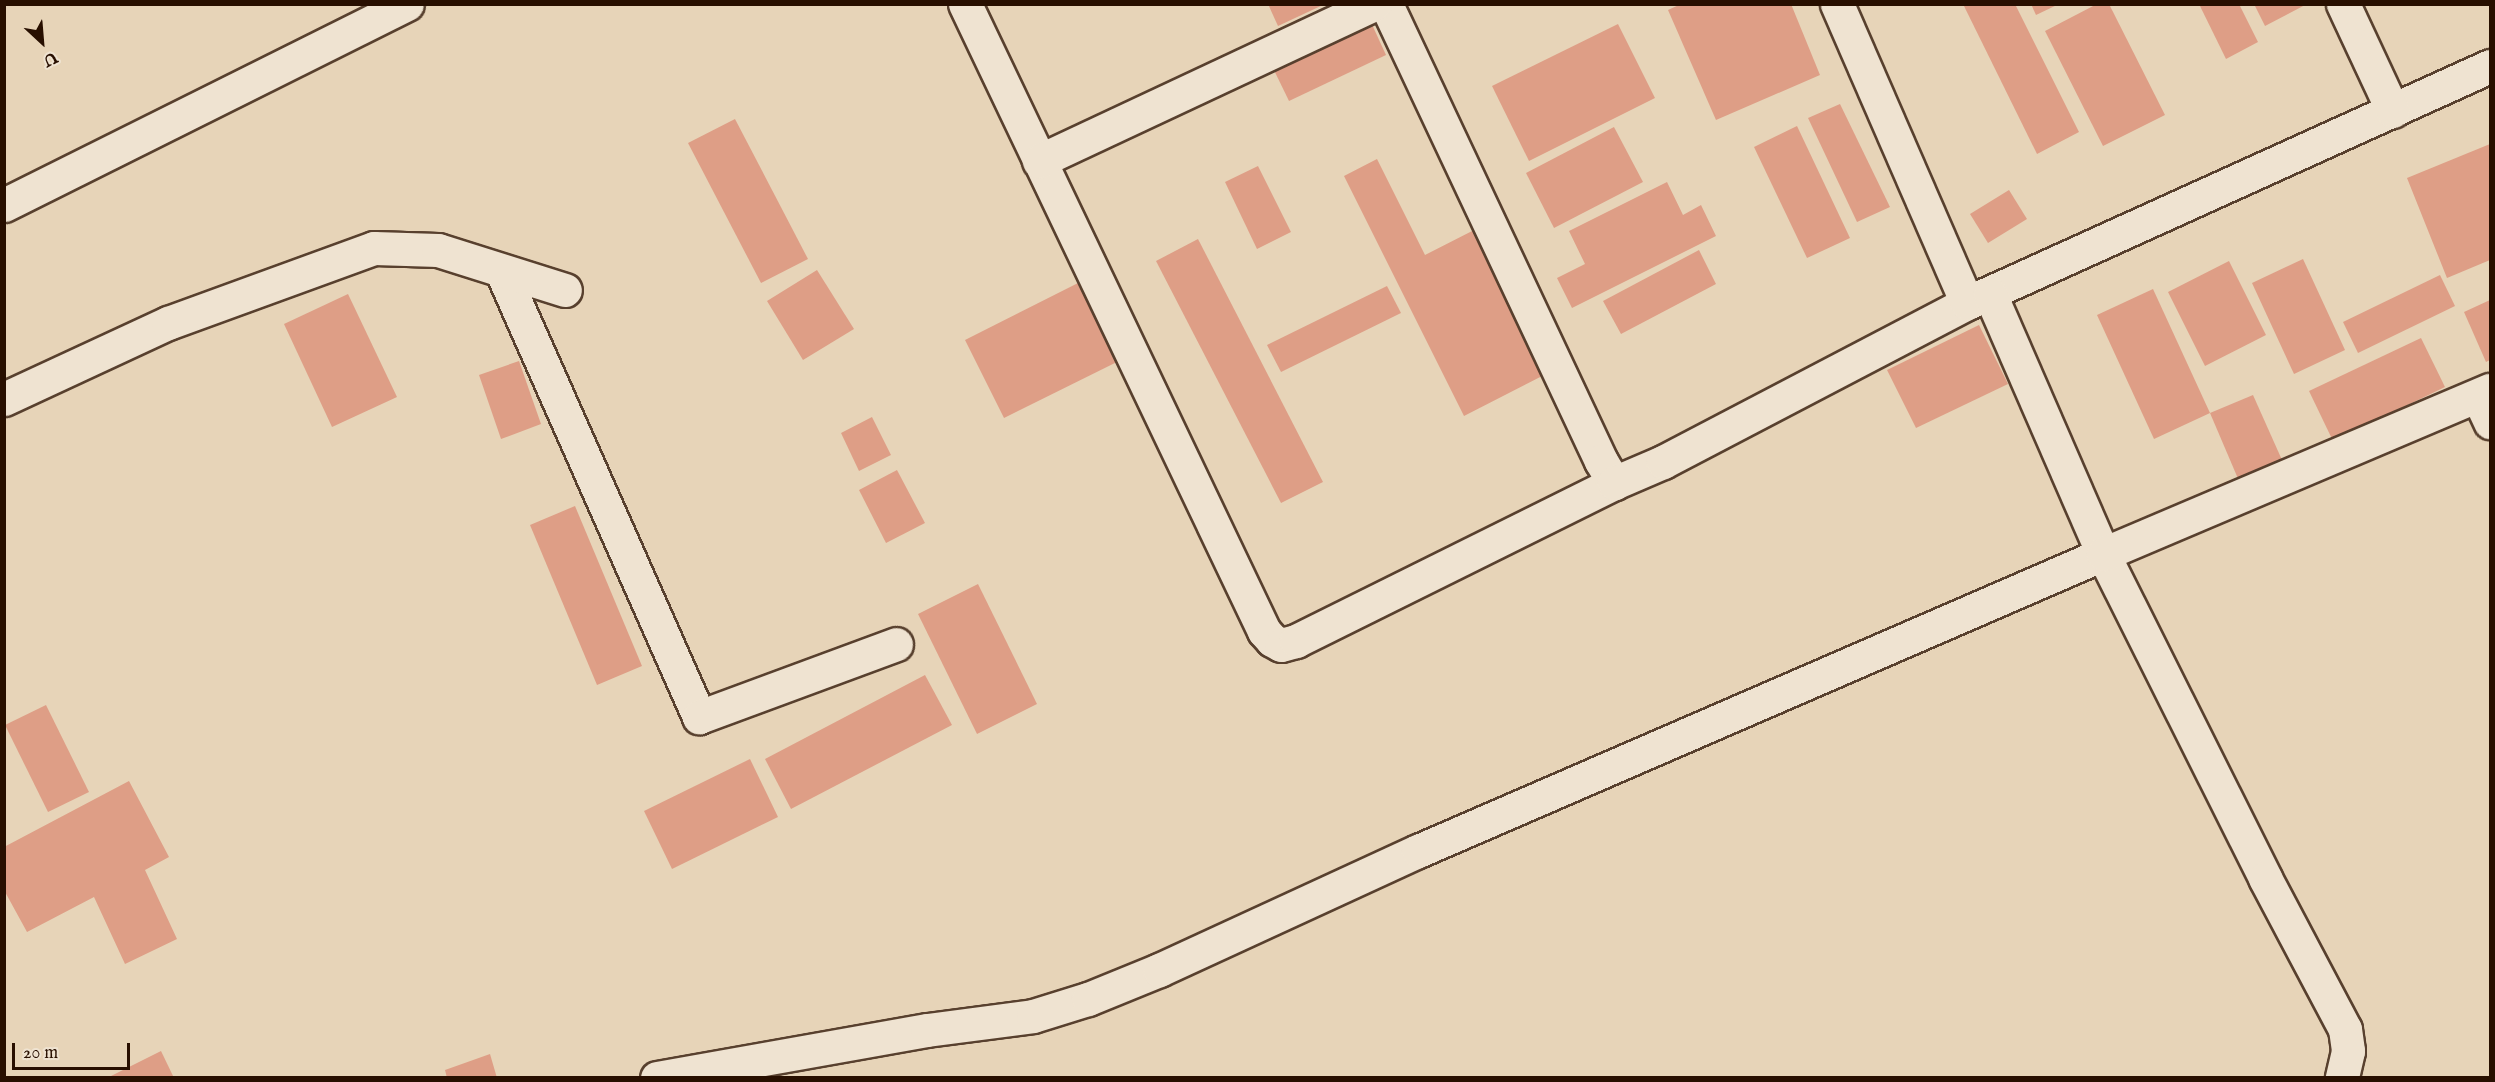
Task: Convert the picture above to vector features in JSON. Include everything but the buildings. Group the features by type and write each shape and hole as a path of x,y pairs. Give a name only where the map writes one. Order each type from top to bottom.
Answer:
{"street":[{"path":"4,205 407,4"},
{"path":"965,4 1264,631 1272,640 1281,645 1296,641 1614,483 1663,462 1978,298 2490,66"},
{"path":"1039,161 1374,4"},
{"path":"1386,4 1601,461 1614,483"},
{"path":"1837,4 2103,554 2265,878 2345,1029 2348,1051 2342,1077"},
{"path":"2343,4 2393,111"},
{"path":"4,399 168,323 374,248 438,250 565,290"},
{"path":"502,272 699,717 896,644"},
{"path":"657,1077 916,1032 1033,1016 1088,999 1159,970 1418,851 2103,554 2486,402"}]}
